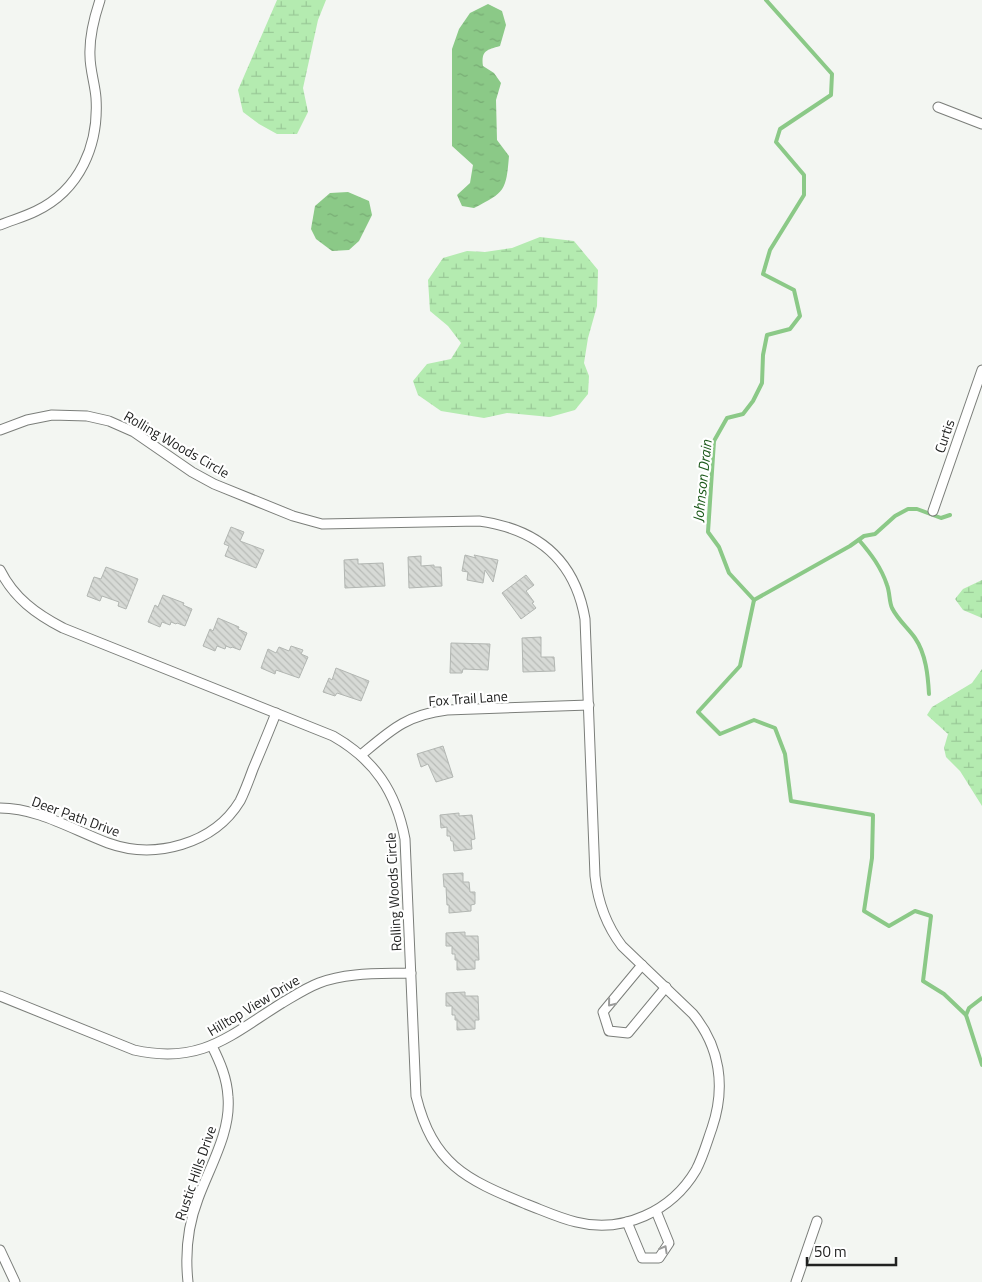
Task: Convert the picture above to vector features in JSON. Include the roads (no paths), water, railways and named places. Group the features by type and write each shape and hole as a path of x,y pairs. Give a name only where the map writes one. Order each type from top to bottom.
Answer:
{"street":[{"path":"0,224 38,211 54,200 66,190 77,176 90,153 96,122 96,97 90,56 90,40 100,0"},
{"path":"938,107 982,124"},
{"name":"Curtis","path":"933,511 982,370"},
{"name":"Rolling Woods Circle","path":"0,430 27,420 52,415 87,416 109,421 134,432 192,472 214,484 293,516 322,524 479,521 518,530 535,539 554,553 566,568 578,589 585,619 595,876 597,896 603,916 612,934 622,946 693,1014 707,1033 717,1058 720,1090 716,1117 696,1169 678,1194 656,1211 626,1222 592,1225 561,1218 480,1185 462,1173 444,1156 426,1129 416,1096 407,853 403,826 396,804 386,784 374,767 361,755 333,736 63,628 44,618 18,597 0,570"},
{"name":"Fox Trail Lane","path":"361,755 397,726 410,718 428,713 447,710 589,705"},
{"name":"Deer Path Drive","path":"0,808 21,810 42,816 121,847 137,850 157,850 188,843 214,829 225,820 237,804 245,790 276,712"},
{"path":"642,965 603,1012 609,1032 628,1033 666,987"},
{"name":"Hilltop View Drive","path":"0,996 134,1050 174,1055 212,1046 318,983 346,976 410,973"},
{"name":"Rustic Hills Drive","path":"188,1282 187,1251 190,1229 197,1200 224,1134 228,1112 226,1078 212,1046"},
{"path":"626,1222 642,1258 659,1258 669,1243 656,1211"},
{"path":"796,1282 817,1221"},
{"path":"0,1250 15,1282"}],"water":[{"path":"488,4 502,11 506,25 500,46 484,54 483,66 494,73 501,83 496,100 497,140 509,156 507,177 502,189 498,194 474,208 462,206 457,195 470,183 473,165 452,146 452,49 459,29 470,13"},
{"path":"348,192 369,201 372,215 359,241 349,250 332,251 316,239 311,229 315,206 330,193"}],"waterway":[{"name":"Johnson Drain","path":"754,600 729,573 719,547 708,532 714,441 727,418 743,414 753,401 762,383 763,355 767,335 790,329 800,316 794,290 763,274 770,250 804,195 804,175 776,142 780,129 831,95 832,74 766,0"},
{"path":"754,600 850,546 864,536 875,534 895,516 908,509 917,509 941,518 950,515"},
{"path":"859,540 882,572 894,612 919,644 926,665 929,694"},
{"name":"Johnson Drain","path":"754,600 740,666 698,712 720,734 754,720 775,728 785,754 791,801 873,815 872,858 864,911 889,926 915,911 931,916 923,981 944,994 966,1015 982,1065"},
{"path":"966,1015 969,1008 982,998"}]}
